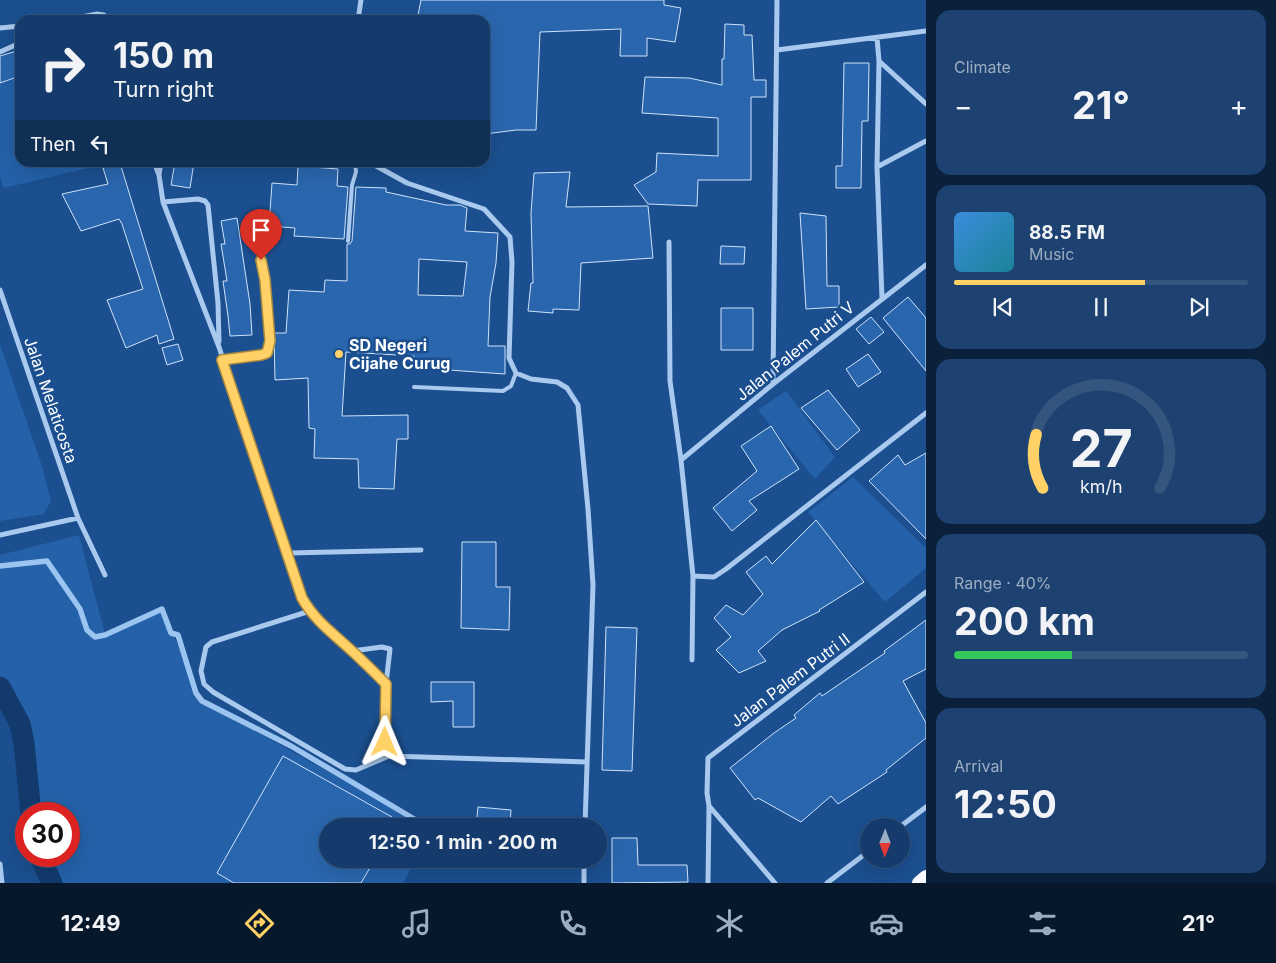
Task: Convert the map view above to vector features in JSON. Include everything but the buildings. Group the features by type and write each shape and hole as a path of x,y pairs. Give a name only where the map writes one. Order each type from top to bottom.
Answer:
{"highway":[{"path":"919,883 926,878"}],"street":[{"path":"359,15 361,0"},
{"path":"773,384 777,0"},
{"path":"0,28 15,26"},
{"path":"777,50 926,31"},
{"path":"877,38 880,61 877,166 882,298"},
{"path":"0,52 15,45"},
{"path":"880,61 926,104"},
{"path":"877,166 926,141"},
{"path":"156,167 163,202 219,348 302,598 318,622 386,684"},
{"path":"158,175 160,167"},
{"path":"378,167 407,183 484,209 510,237 512,262 509,358 516,373 531,379 557,382 567,388 578,405 588,509 592,585 585,818"},
{"path":"163,202 198,199 205,201 208,206 218,303 219,348"},
{"path":"669,242 670,381 681,460 693,576 692,660"},
{"path":"222,360 261,355 267,353 269,348 265,280 261,260"},
{"name":"Jalan Palem Putri V","path":"681,460 773,384 926,265"},
{"name":"Jalan Melaticosta","path":"0,290 78,518 105,575"},
{"path":"693,576 714,577 726,569 926,412"},
{"path":"0,535 78,518"},
{"path":"288,553 421,550"},
{"name":"Jalan Palem Putri II","path":"708,883 709,806 706,793 708,758 926,592"},
{"path":"310,612 212,642 206,647 200,671 204,684 212,692 345,769 356,770 388,756 586,762"},
{"path":"352,651 382,647 390,650 386,684 385,742 388,756"},
{"path":"709,806 775,883"},
{"path":"910,819 926,807"},
{"path":"827,883 860,858"},
{"path":"0,864 2,883"},
{"path":"584,868 584,883"}],"lane":[{"path":"348,241 352,185 356,167"},
{"path":"414,388 503,391 511,386 516,373"}],"shaded area":[{"path":"15,79 15,167 93,167 4,188 0,177 0,84"},
{"path":"0,344 43,469 51,501 44,514 0,521"},
{"path":"786,391 835,457 815,479 758,410"},
{"path":"853,477 926,548 926,568 885,602 808,512"},
{"path":"79,535 105,634 162,609 202,701 411,818 319,818 319,868 411,868 403,883 53,883 46,867 80,867 80,802 30,802 20,724 0,678 0,555"}],"waterway":[{"path":"0,566 47,561 80,609 87,630 95,637 105,635 162,609 171,633 178,635 196,693 202,701 291,746 412,818"},
{"path":"0,687 20,724 24,743 30,802"},
{"path":"45,867 52,883"}],"place":[{"name":"SD Negeri Cijahe Curug","path":"339,354"}],"route":[{"path":"261,260 265,280 269,348 267,353 261,355 222,360 302,598 318,622 386,684 385,742"}]}
